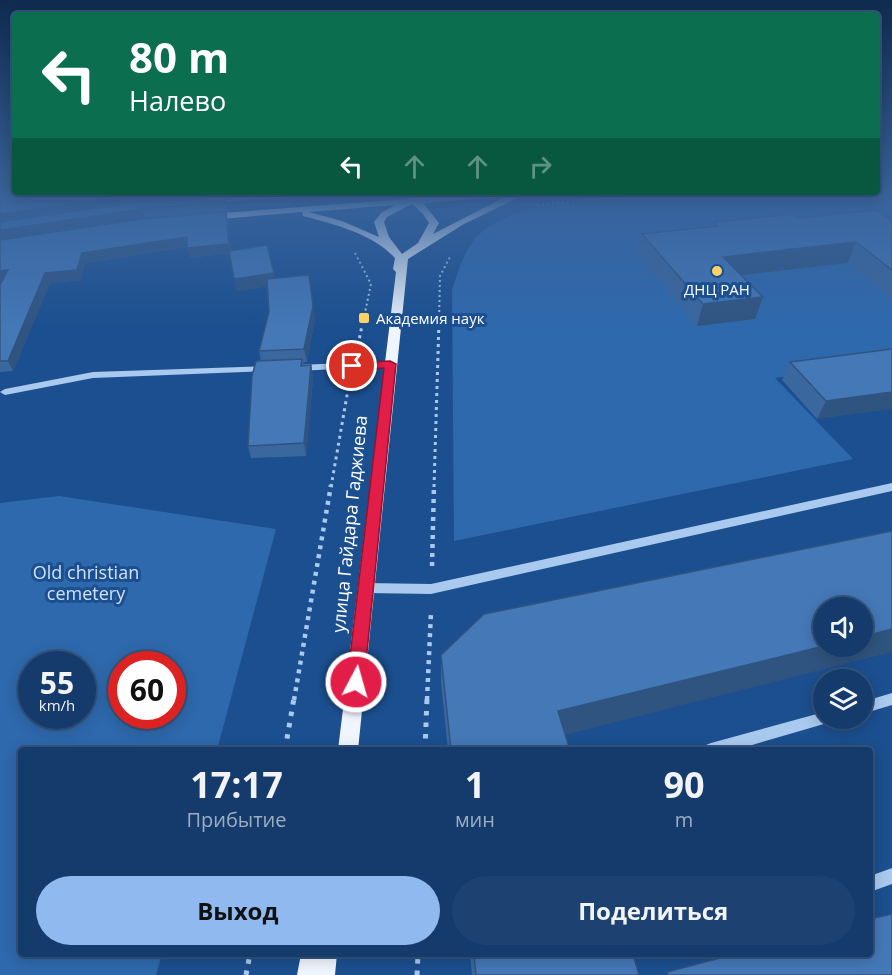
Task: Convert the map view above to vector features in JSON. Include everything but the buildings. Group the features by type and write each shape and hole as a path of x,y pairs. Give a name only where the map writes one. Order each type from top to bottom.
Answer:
{"main road":[{"path":"376,240 388,246"},
{"path":"385,240 388,246"},
{"path":"422,245 425,240"},
{"name":"улица Гайдара Гаджиева","path":"348,747 366,588 386,365 404,258 432,240"},
{"name":"улица Гайдара Гаджиева","path":"339,747 400,258 388,246"},
{"path":"310,975 313,957"},
{"path":"322,975 325,957"}],"lane":[{"path":"285,369 386,365"},
{"path":"5,392 93,375 274,369"},
{"path":"366,588 431,589 892,487"},
{"path":"873,705 892,699"},
{"path":"722,747 813,721"},
{"path":"873,883 892,876"}],"path":[{"path":"286,747 352,366 371,284 353,250"},
{"path":"425,747 440,276 453,251"},
{"path":"246,975 249,957"},
{"path":"417,975 418,957"}],"green space":[{"path":"474,240 892,240 892,361 775,378 853,459 454,541 452,290 466,252"},
{"name":"Old сhristian cemetery","path":"59,496 276,529 218,747 18,747 18,957 161,957 156,975 0,975 0,503"}],"place":[{"name":"ДНЦ РАН","path":"717,271"},
{"name":"Академия наук","path":"364,318"}],"route":[{"path":"352,366 390,364 356,682"}]}
